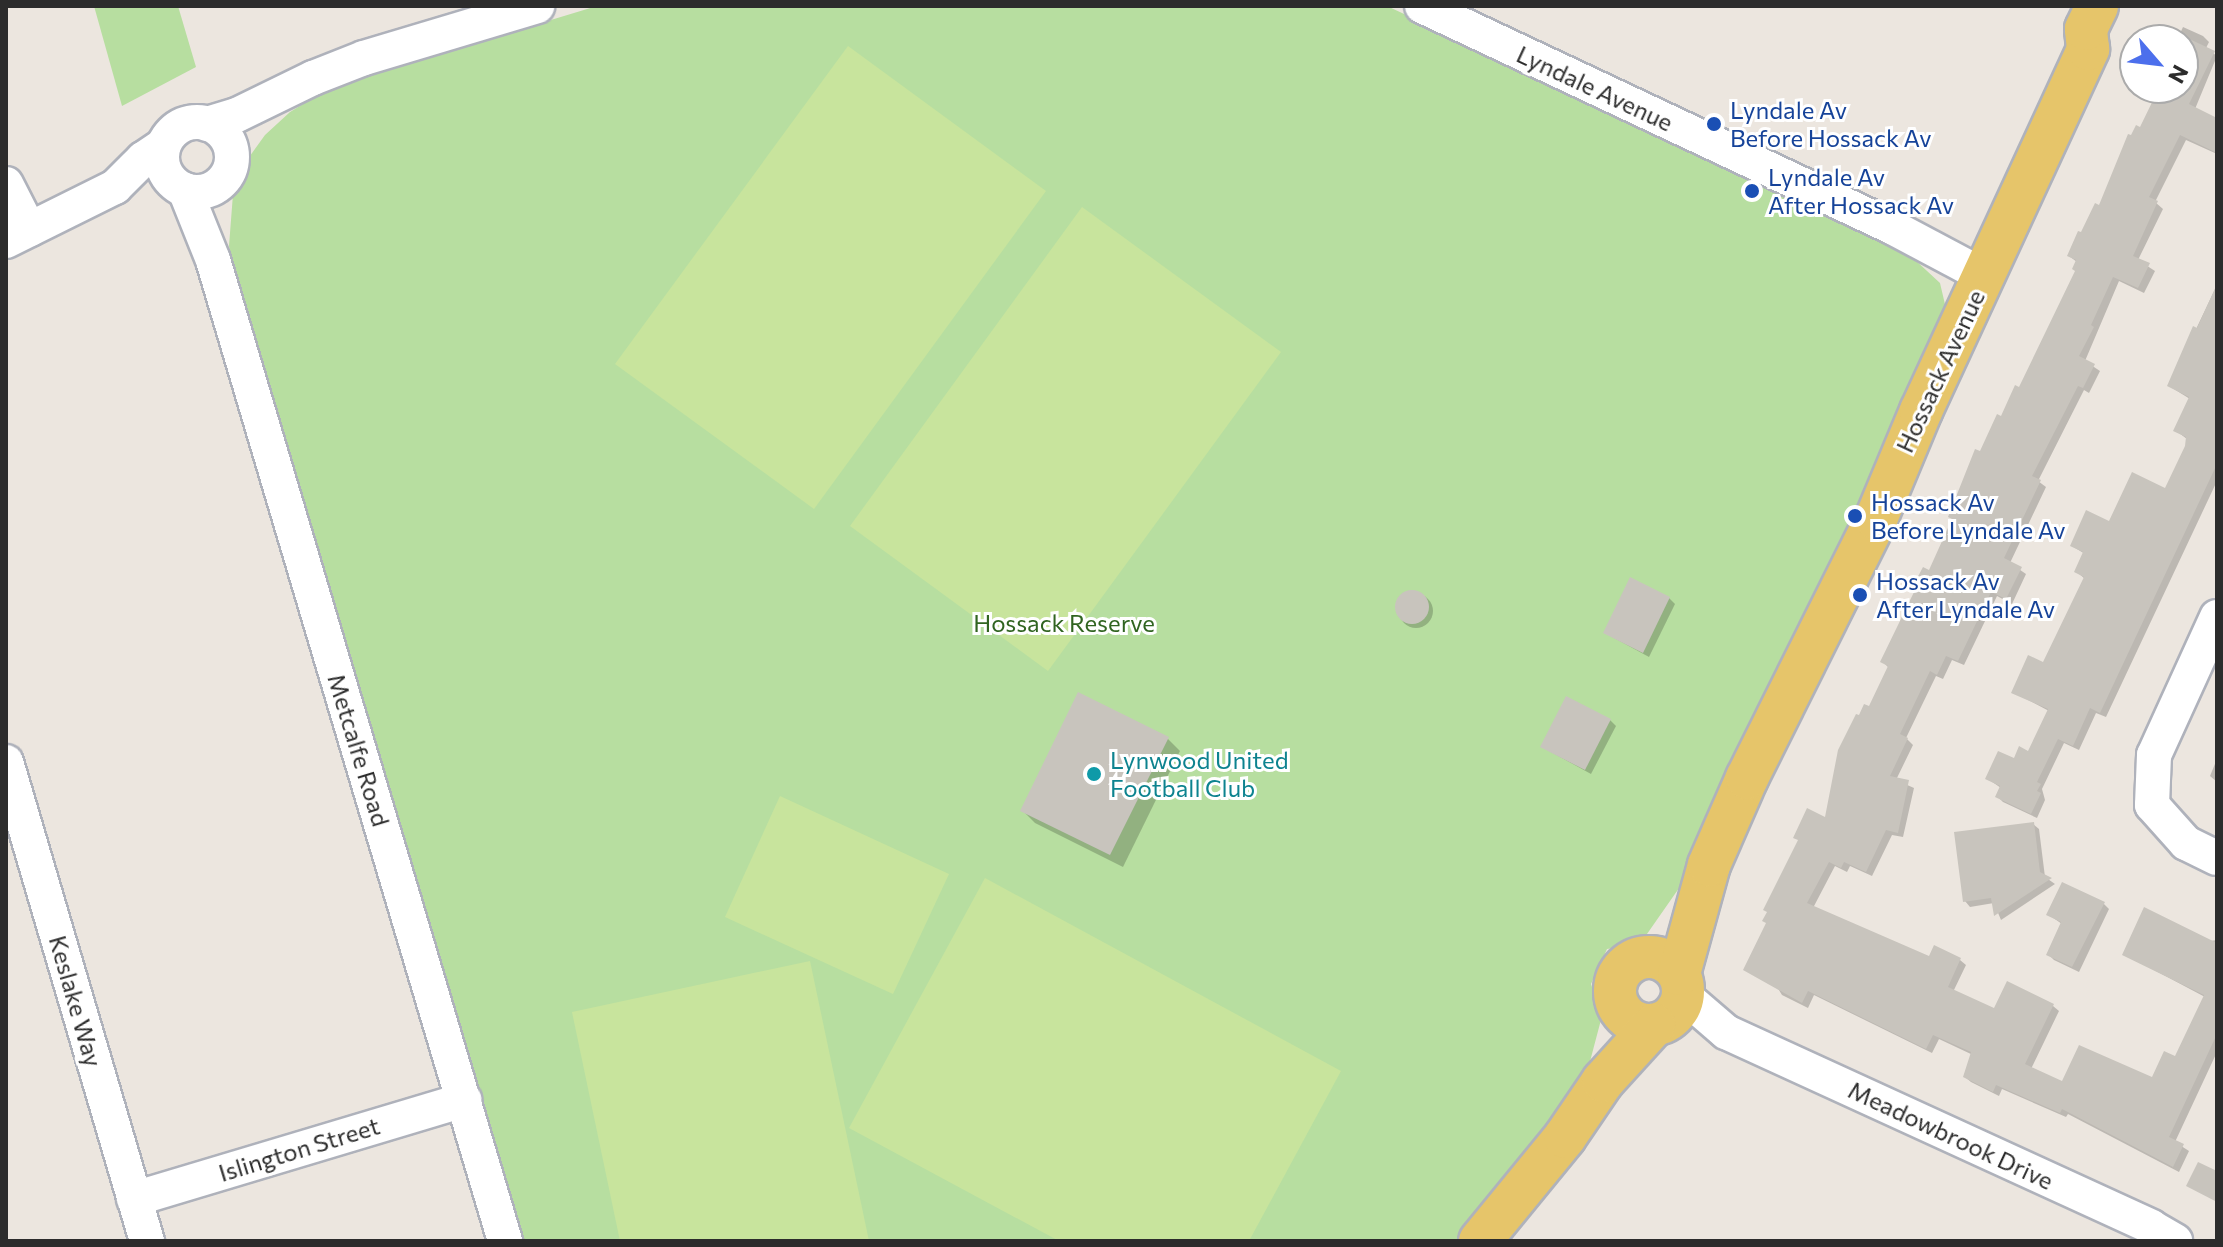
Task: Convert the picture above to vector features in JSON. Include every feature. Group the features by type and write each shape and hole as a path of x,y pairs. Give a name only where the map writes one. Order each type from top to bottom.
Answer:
{"main road":[{"name":"Hossack Avenue","path":"1480,1241 1565,1137 1659,997 1709,865 1747,778 1876,519 1921,411 2088,49 2086,29 2097,6"},
{"name":"Hossack Avenue","path":"2088,49 2108,39 2123,6"}],"street":[{"path":"6,184 18,235 115,187 143,159 164,145 177,128 186,124 207,124 285,94 313,78 364,58 537,6"},
{"name":"Lyndale Avenue","path":"1422,6 1892,227 1984,276"},
{"path":"115,187 179,187 206,191 228,170 285,94"},
{"path":"207,124 229,143 228,170"},
{"path":"164,145 163,166 179,187"},
{"name":"Metcalfe Road","path":"213,260 228,170"},
{"name":"Metcalfe Road","path":"179,187 213,260 505,1241"},
{"path":"2217,617 2154,755 2152,805 2186,843 2217,858"},
{"name":"Keslake Way","path":"6,762 147,1241"},
{"name":"Meadowbrook Drive","path":"1659,997 1726,1032 2151,1227 2175,1241"},
{"name":"Islington Street","path":"134,1199 464,1100"}],"green space":[{"path":"94,6 178,6 196,67 122,106"},
{"name":"Hossack Reserve","path":"597,6 1387,6 1900,246 1940,283 1947,313 1775,697 1684,881 1640,944 1607,949 1591,984 1602,1016 1588,1069 1501,1193 1458,1241 512,1241 238,295 229,246 233,194 242,167 265,135 290,112 331,87"},
{"path":"848,46 1046,191 814,509 615,364"},
{"path":"1082,207 1281,352 1048,671 850,526"},
{"path":"780,796 949,874 893,994 725,917"},
{"path":"985,878 1341,1071 1249,1241 1059,1241 849,1128"},
{"path":"810,961 869,1241 620,1241 572,1012"}],"building":[{"path":"2199,44 2215,51 2199,84"},
{"path":"2151,104 2189,104 2217,118 2217,153 2180,135 2149,197 2158,201 2133,256 2150,263 2138,288 2113,277 2091,325 2094,327 2079,356 2095,364 2083,388 2078,386 2032,476 2041,480 2004,558 2022,567 2006,599 1991,592 1958,661 1946,656 1937,675 1930,671 1900,734 1908,738 1890,776 1909,780 1898,833 1886,830 1866,872 1844,862 1841,868 1829,862 1807,903 1929,956 1934,945 1961,958 1948,987 1994,1008 2007,981 2054,1004 2025,1064 2062,1081 2079,1045 2152,1077 2164,1051 2175,1056 2204,995 2122,955 2144,907 2217,943 2217,1034 2169,1137 2184,1144 2173,1167 2062,1109 2060,1113 1996,1085 1993,1092 1963,1077 1971,1052 1933,1035 1926,1049 1808,991 1802,1003 1743,970 1766,923 1762,921 1767,912 1763,910 1798,840 1793,838 1807,808 1825,817 1838,750 1856,714 1859,715 1864,704 1869,706 1888,666 1880,662 1915,590 1912,588 1923,567 1929,570 1952,519 1948,517 1975,449 1980,451 1997,414 2001,416 2015,385 2019,387 2075,271 2072,269 2076,260 2067,256 2078,231 2081,232 2095,203 2099,205 2128,134 2131,135 2136,125 2140,127"},
{"path":"2217,284 2217,464 2100,713 2090,708 2073,746 2058,739 2037,782 2041,784 2037,791 2041,793 2031,814 1995,797 2000,786 1985,779 1998,751 2014,758 2019,746 2028,751 2048,709 2011,693 2028,655 2043,662 2084,577 2074,572 2083,552 2070,546 2086,510 2109,521 2132,472 2165,488 2185,446 2186,437 2173,431 2189,397 2167,386 2193,326 2197,328"},
{"path":"1630,577 1670,597 1643,653 1603,633"},
{"path":"1412,590 1424,595 1429,607 1424,619 1412,624 1400,619 1395,607 1400,595"},
{"name":"Lynwood United Football Club","path":"1078,692 1169,737 1110,855 1020,811"},
{"path":"1566,696 1611,719 1585,770 1540,747"},
{"path":"2034,822 2040,872 2052,878 1994,916 1991,898 1963,902 1954,832"},
{"path":"2062,882 2105,902 2072,967 2046,955 2061,922 2046,915"},
{"path":"2198,1162 2217,1171 2217,1202 2186,1186"}],"place":[{"name":"Lyndale Av Before Hossack Av","path":"1714,124"},
{"name":"Lyndale Av After Hossack Av","path":"1752,191"},
{"name":"Hossack Av Before Lyndale Av","path":"1855,516"},
{"name":"Hossack Av After Lyndale Av","path":"1860,595"},
{"name":"Lynwood United Football Club","path":"1094,774"}]}
